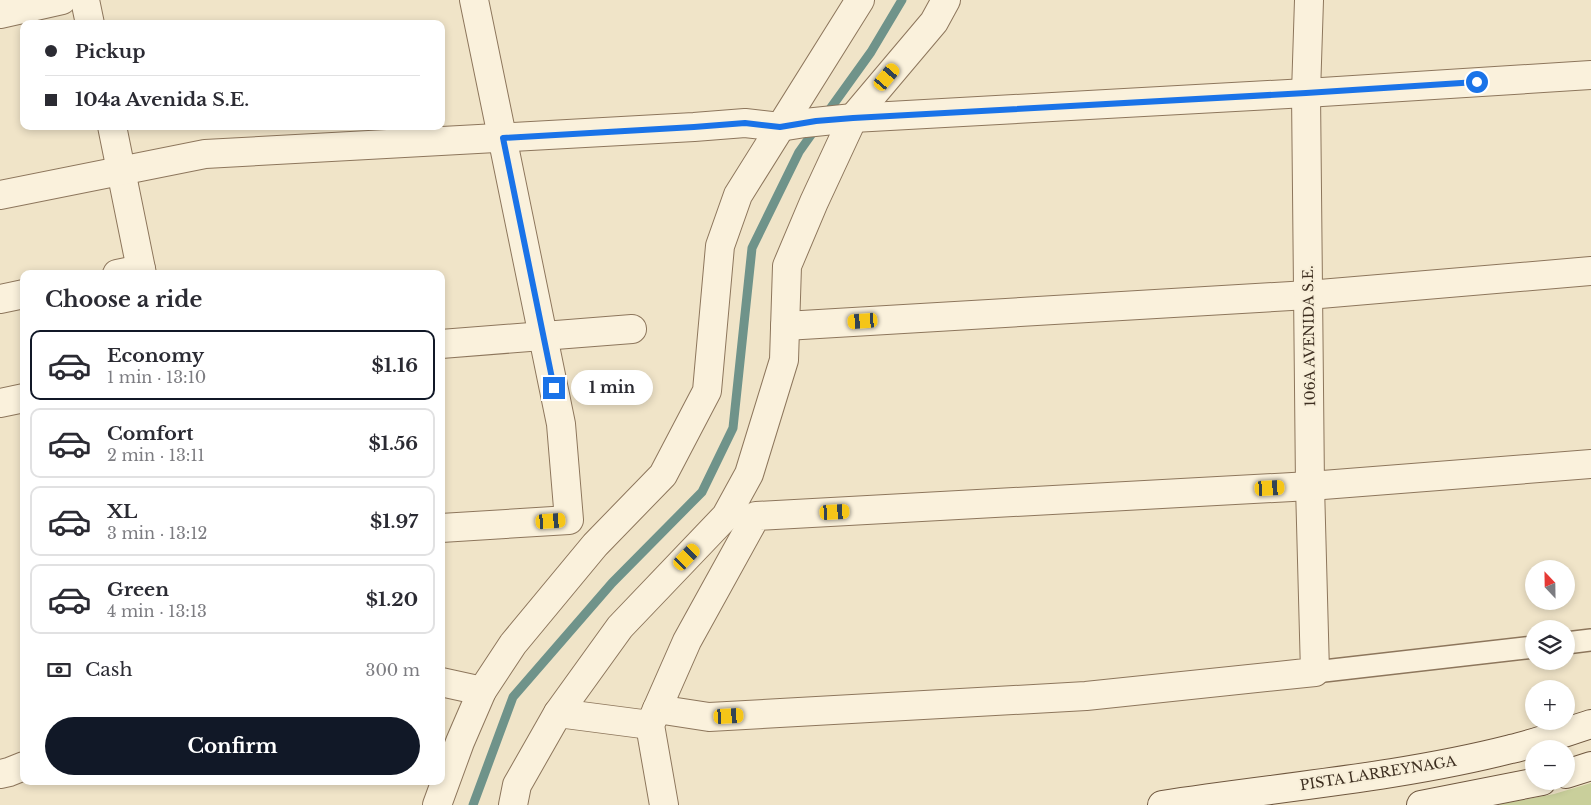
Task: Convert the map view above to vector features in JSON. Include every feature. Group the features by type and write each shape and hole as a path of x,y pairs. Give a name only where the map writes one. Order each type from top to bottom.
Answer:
{"street":[{"path":"0,14 62,0"},
{"path":"85,0 89,20"},
{"path":"445,528 569,520 561,424 474,0"},
{"path":"513,805 517,785 558,713 620,627 726,516 748,474 784,360 787,266 814,202 816,122 860,0"},
{"path":"445,783 482,691 513,644 594,545 663,475 707,391 720,246 738,195 816,122 934,22 946,0"},
{"name":"106A AVENIDA S.E.","path":"1309,0 1306,93 1310,486 1315,672"},
{"path":"0,195 205,154 745,123 816,122 1591,75"},
{"path":"113,130 122,170 133,270"},
{"path":"785,326 1308,295 1591,271"},
{"path":"0,299 20,295"},
{"path":"445,344 632,329"},
{"path":"0,403 20,399"},
{"path":"756,516 1310,486 1591,464"},
{"path":"664,805 654,717 687,641 756,516 748,474"},
{"path":"1575,642 1591,640"},
{"path":"558,713 709,717 1086,696 1525,648"},
{"path":"445,683 482,691"},
{"name":"PISTA LARREYNAGA","path":"1162,805 1448,763 1513,749 1591,724"},
{"path":"1575,771 1591,766"},
{"path":"0,774 20,768"},
{"path":"1421,805 1525,784"},
{"path":"437,805 444,785"}],"green space":[{"path":"1591,783 1591,805 1496,805 1575,790 1575,788"}],"waterway":[{"path":"825,116 871,52 902,0"},
{"path":"473,805 513,697 612,583 702,492 733,428 752,248 799,152 816,128"}],"route":[{"path":"554,388 503,138 745,123 780,127 816,121 853,118 1477,82"}]}
